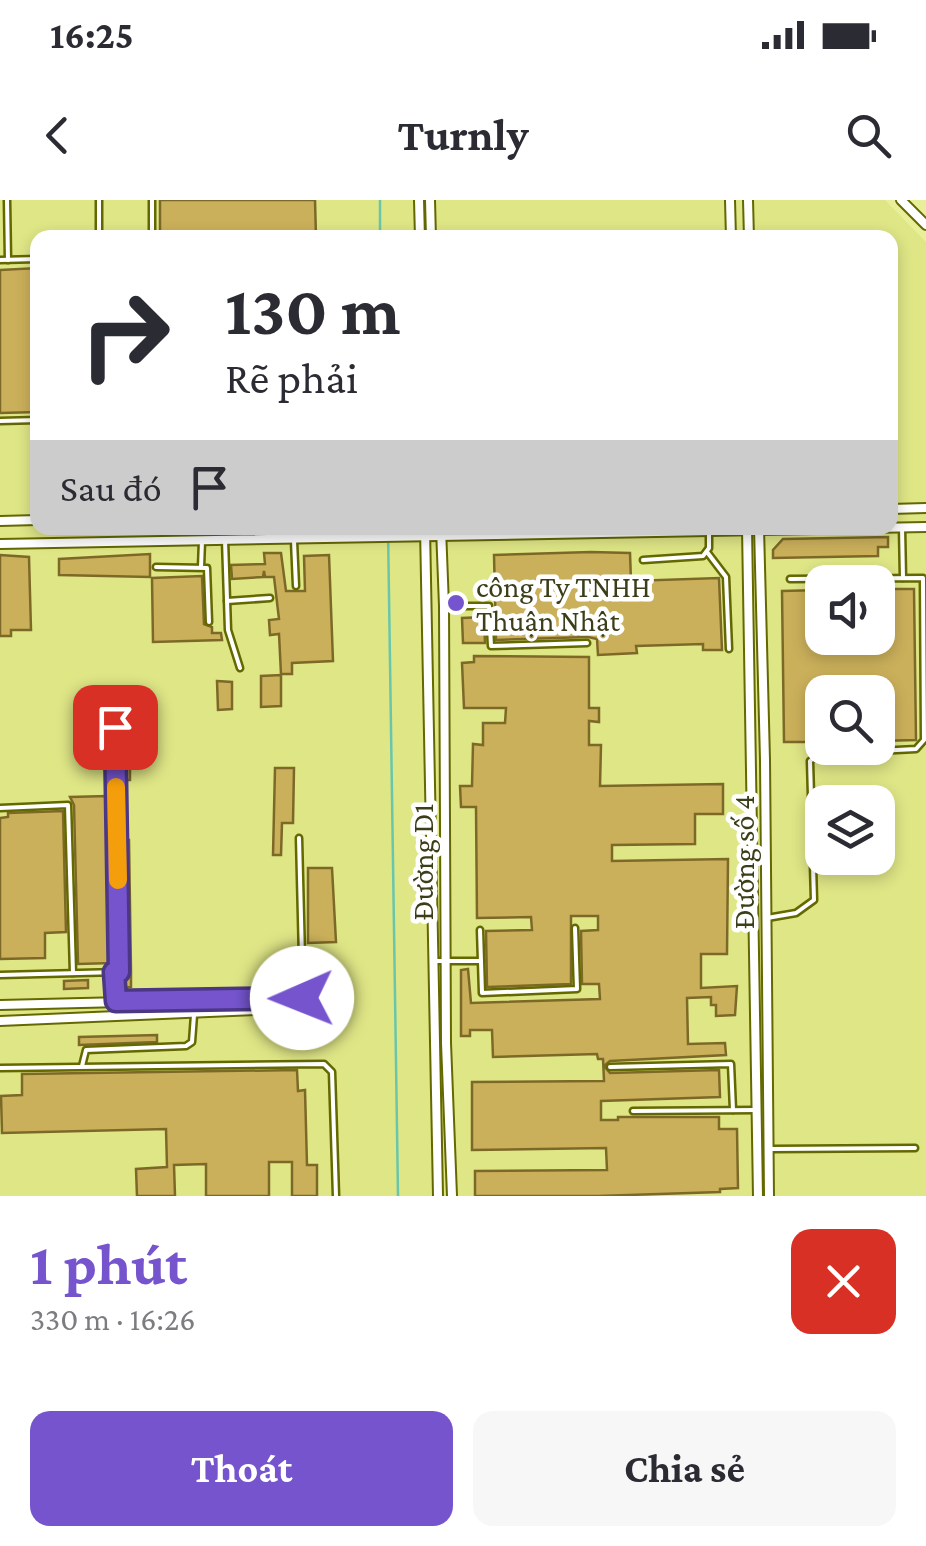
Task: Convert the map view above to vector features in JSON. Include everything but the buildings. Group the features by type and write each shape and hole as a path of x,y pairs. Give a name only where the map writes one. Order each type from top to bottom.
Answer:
{"street":[{"path":"420,200 420,230"},
{"path":"430,200 431,230"},
{"path":"730,200 732,230"},
{"path":"748,200 750,230"},
{"path":"900,200 926,226"},
{"path":"898,509 926,508"},
{"path":"24,520 25,544"},
{"path":"0,521 30,520"},
{"path":"898,528 926,527"},
{"path":"226,535 226,540"},
{"path":"287,535 289,539"},
{"path":"0,544 414,535"},
{"name":"Đường D1","path":"425,535 438,1196"},
{"name":"Đường D1","path":"441,535 445,962 452,1196"},
{"name":"Đường số 4","path":"747,535 758,1196"},
{"name":"Đường số 4","path":"759,535 769,1196"},
{"path":"429,731 442,730"},
{"path":"752,841 766,841"},
{"path":"754,946 766,946"},
{"path":"0,1005 332,1002"},
{"path":"0,1021 194,1015 302,1003"},
{"path":"438,1178 452,1178"}],"lane":[{"path":"7,200 8,260"},
{"path":"99,200 99,230"},
{"path":"152,200 152,230"},
{"path":"0,260 30,260"},
{"path":"0,421 30,420"},
{"path":"902,528 903,578"},
{"path":"709,535 708,552 726,577 728,650"},
{"path":"289,539 296,586"},
{"path":"226,540 229,641 240,668"},
{"path":"201,566 202,541"},
{"path":"643,560 703,556 708,552"},
{"path":"156,568 207,568 209,622"},
{"path":"766,918 796,913 814,900 810,762 819,754 922,746 924,578 790,579"},
{"path":"227,600 270,598"},
{"path":"444,606 489,606 490,646 588,643"},
{"path":"0,976 119,972 115,727"},
{"path":"0,808 68,806 73,973"},
{"path":"299,838 302,1003"},
{"path":"480,930 482,993 577,989 575,928"},
{"path":"434,962 480,961"},
{"path":"114,972 116,1001"},
{"path":"82,1066 86,1050 186,1046 195,1034 194,1015"},
{"path":"0,1068 324,1064 332,1072 336,1196"},
{"path":"610,1067 731,1064 733,1110"},
{"path":"633,1111 756,1110"},
{"path":"767,1149 915,1148"}],"shaded area":[{"path":"0,200 885,200 926,242 926,1196 0,1196"}],"waterway":[{"path":"380,200 380,230"},
{"path":"388,535 398,1196"}],"slow traffic":[{"path":"116,787 118,880"}],"place":[{"name":"công Ty TNHH Thuận Nhật","path":"456,603"}],"route":[{"path":"115,727 119,972 114,972 116,1001 302,998"}]}
